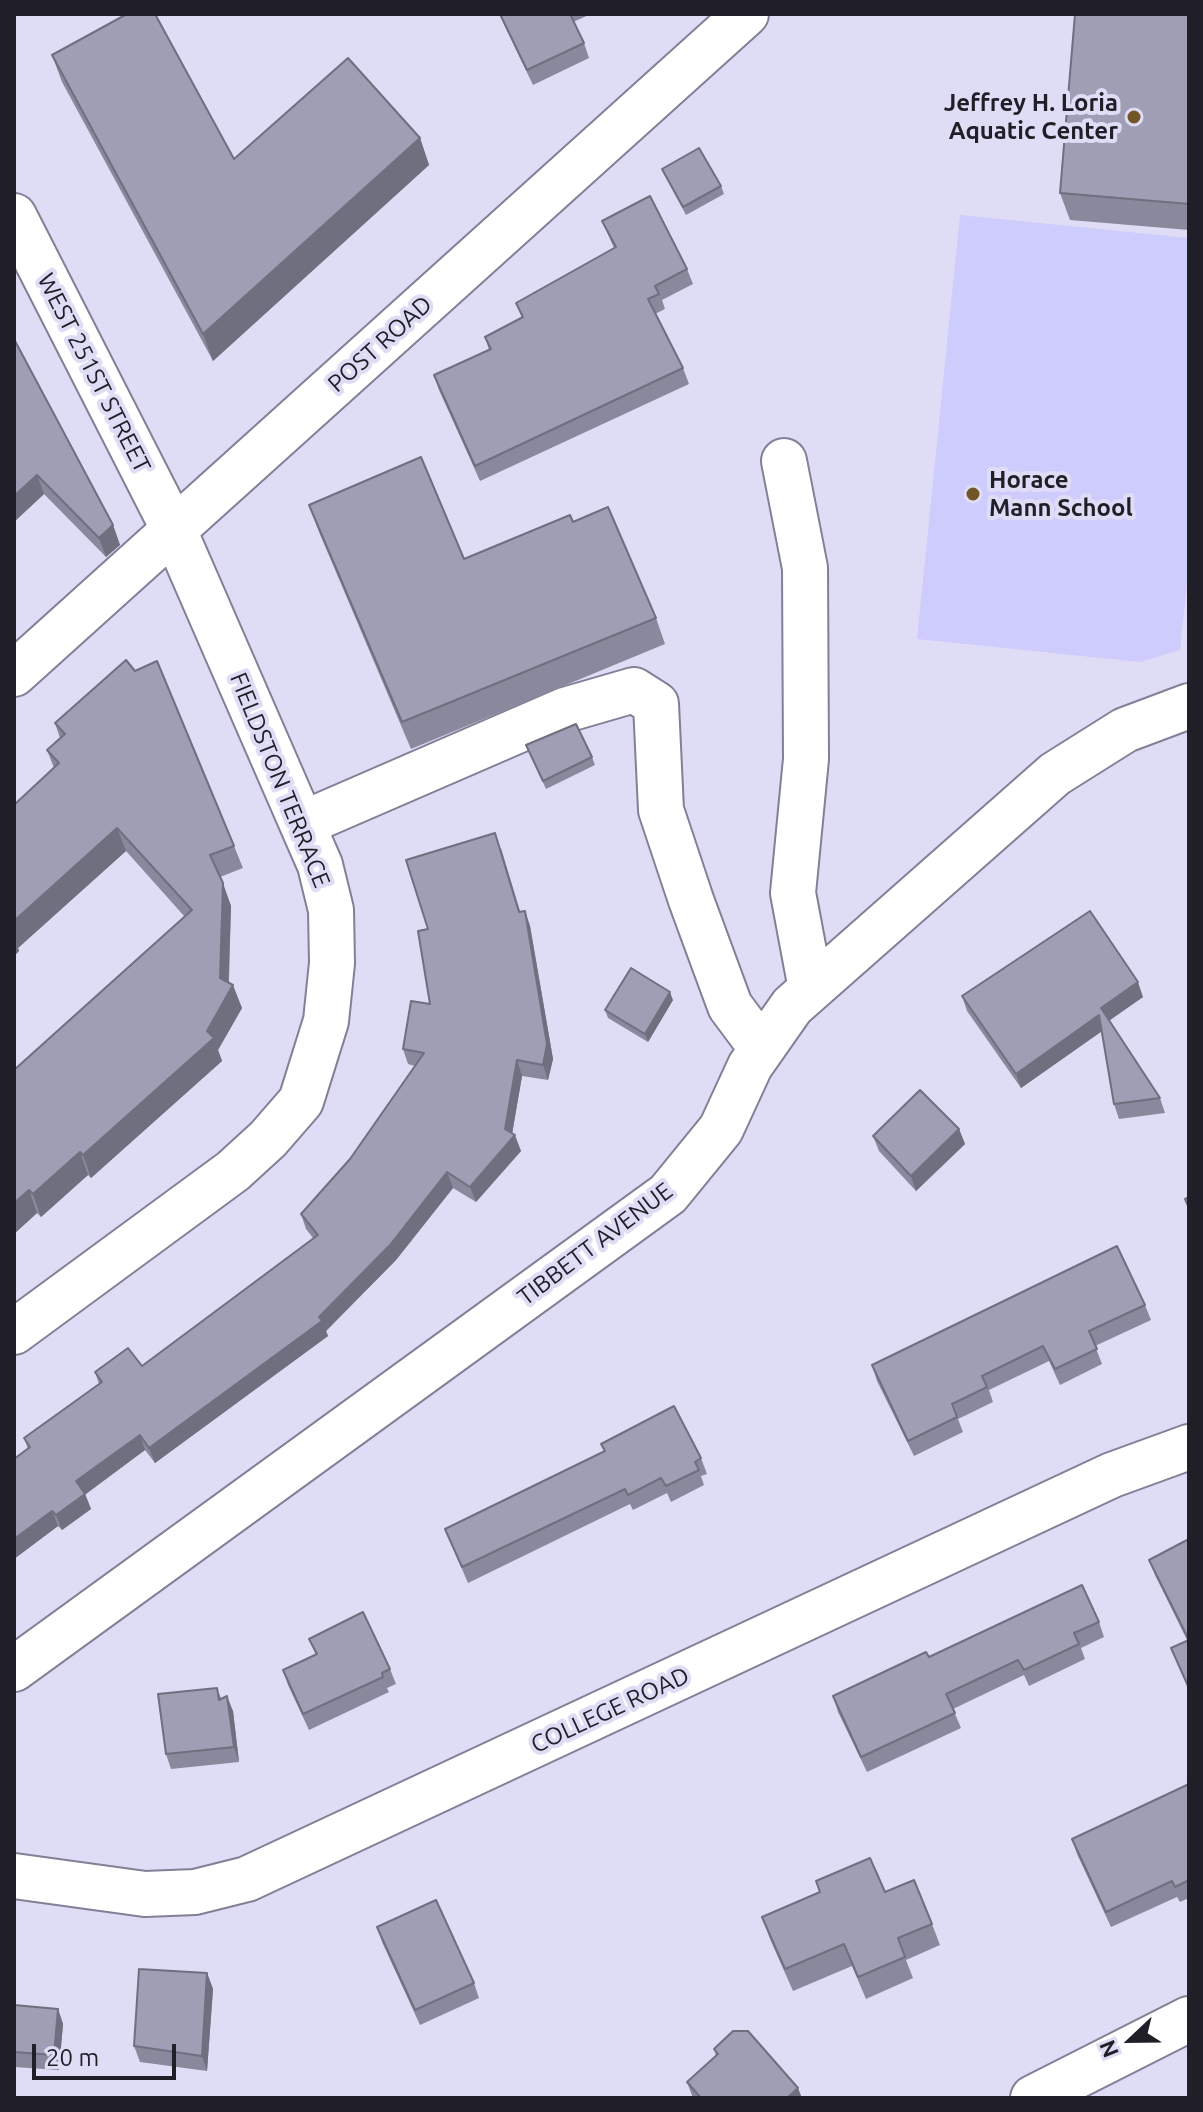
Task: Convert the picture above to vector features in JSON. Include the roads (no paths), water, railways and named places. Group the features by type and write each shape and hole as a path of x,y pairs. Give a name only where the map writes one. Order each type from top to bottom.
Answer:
{"street":[{"name":"POST ROAD","path":"14,674 746,14"},
{"name":"WEST 251ST STREET","path":"14,216 174,530"},
{"path":"784,461 805,568 806,759 793,893 811,989"},
{"name":"FIELDSTON TERRACE","path":"14,1332 233,1171 268,1139 301,1101 326,1021 332,963 331,910 320,865 174,530"},
{"path":"302,824 565,710 634,690 656,704 661,810 691,900 730,1006 762,1049"},
{"name":"TIBBETT AVENUE","path":"14,1669 668,1194 721,1129 750,1066 792,1006 1055,774 1125,730 1189,706"},
{"name":"COLLEGE ROAD","path":"14,1876 145,1894 195,1892 247,1879 1112,1475 1189,1447"},
{"path":"1033,2098 1189,2019"}],"place":[{"name":"Jeffrey H. Loria Aquatic Center","path":"1134,117"},
{"name":"Horace Mann School","path":"973,494"}]}
